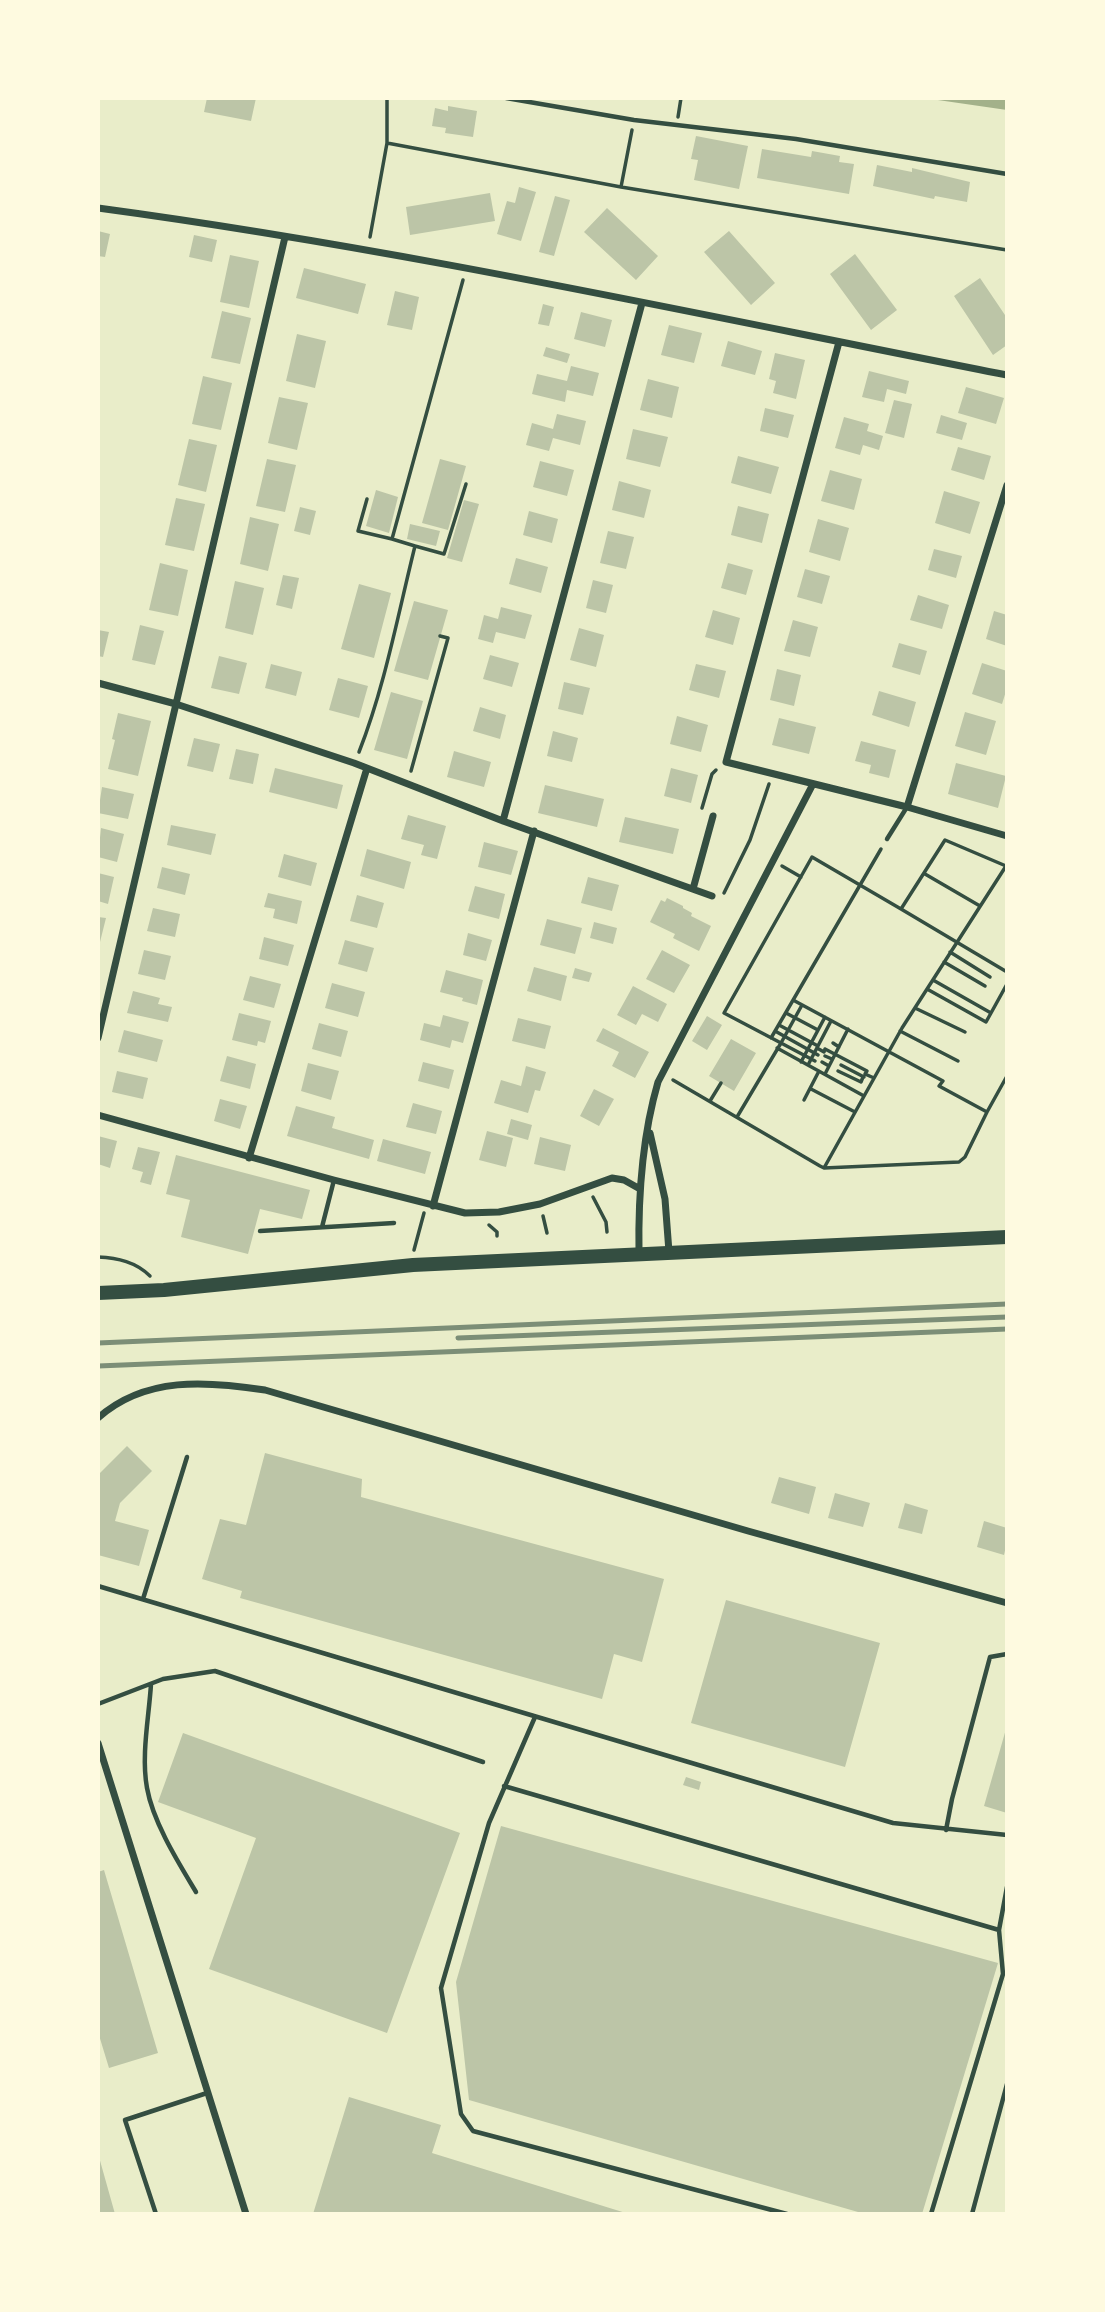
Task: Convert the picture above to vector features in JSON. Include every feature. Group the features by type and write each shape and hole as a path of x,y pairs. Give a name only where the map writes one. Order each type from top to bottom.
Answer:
{"main road":[{"path":"98,1293 164,1290 413,1265 872,1241 1007,1237"}],"street":[{"path":"98,208 369,250 1007,375"},
{"path":"98,1038 285,237"},
{"path":"503,821 642,303"},
{"path":"839,342 726,762 906,807 1007,836"},
{"path":"906,807 1007,485"},
{"path":"98,682 176,704 354,763 503,821 712,896"},
{"path":"249,1158 367,768"},
{"path":"639,1254 640,1189 651,1104 662,1074 813,784"},
{"path":"693,889 713,816"},
{"path":"430,1205 534,831"},
{"path":"98,1115 430,1205 478,1213 540,1204 604,1180 617,1178 640,1189"},
{"path":"649,1126 665,1199 669,1253"},
{"path":"98,1418 107,1410 142,1393 170,1385 199,1382 265,1390 734,1527 1007,1602"},
{"path":"98,1743 246,2214"}],"lane":[{"path":"506,98 634,120 796,139 1007,174"},
{"path":"887,839 906,807"},
{"path":"322,1227 334,1180"},
{"path":"260,1231 394,1223"},
{"path":"143,1599 187,1457"},
{"path":"98,1586 893,1823 1007,1835"},
{"path":"946,1830 990,1657 1007,1654"},
{"path":"98,1704 163,1679 215,1671 483,1762"},
{"path":"151,1684 146,1759 147,1789 167,1843 196,1892"},
{"path":"535,1717 489,1823 441,1988 461,2114 473,2131 787,2214"},
{"path":"504,1786 999,1930"},
{"path":"931,2214 1003,1974 999,1930 1007,1887"},
{"path":"972,2214 1007,2084"},
{"path":"156,2214 125,2120 208,2092"}],"path":[{"path":"369,250 387,143 387,98"},
{"path":"678,119 681,98"},
{"path":"621,187 634,120"},
{"path":"387,143 621,187 1007,250"},
{"path":"392,539 466,268"},
{"path":"367,499 358,530 444,554 466,485"},
{"path":"354,763 371,718 415,546"},
{"path":"408,784 448,638 440,636"},
{"path":"713,816 701,810 712,774 726,762"},
{"path":"712,896 721,902 750,840 772,773"},
{"path":"771,1038 887,839"},
{"path":"824,1168 900,1031 1007,866 945,840 901,909"},
{"path":"813,1060 724,1013 812,857 1007,972"},
{"path":"772,861 801,877"},
{"path":"924,874 981,906"},
{"path":"950,952 990,977"},
{"path":"944,962 985,986"},
{"path":"933,980 991,1013"},
{"path":"927,989 986,1022 1007,984"},
{"path":"793,1000 943,1081 939,1086 987,1112"},
{"path":"737,1118 802,1005"},
{"path":"915,1008 965,1032"},
{"path":"786,1013 827,1035"},
{"path":"801,1062 825,1017"},
{"path":"808,1065 827,1035 831,1020"},
{"path":"779,1024 812,1042 824,1052 825,1049 867,1071 861,1082 838,1070"},
{"path":"824,1074 848,1030"},
{"path":"775,1031 808,1049 819,1048"},
{"path":"900,1031 958,1061"},
{"path":"837,1037 843,1040"},
{"path":"832,1044 839,1047"},
{"path":"777,1048 864,1096"},
{"path":"825,1056 832,1059"},
{"path":"822,1062 829,1066"},
{"path":"841,1065 874,1078"},
{"path":"804,1100 819,1072"},
{"path":"662,1074 824,1168 959,1162 965,1157 1007,1076"},
{"path":"840,1083 844,1074"},
{"path":"848,1088 853,1078"},
{"path":"710,1101 721,1083"},
{"path":"811,1088 855,1112"},
{"path":"588,1186 606,1222 607,1232"},
{"path":"540,1204 547,1233"},
{"path":"414,1250 430,1205"},
{"path":"98,1257 140,1265 164,1290"}],"shaded area":[{"path":"924,98 1007,98 1007,110"}],"building":[{"path":"207,98 256,98 251,121 204,112"},
{"path":"448,106 477,111 473,137 445,133 446,128 432,126 435,108 448,111"},
{"path":"696,136 748,146 739,189 694,180 698,160 691,159"},
{"path":"762,149 811,157 812,151 840,156 839,162 854,164 849,194 757,178"},
{"path":"877,165 912,172 912,168 970,182 967,202 935,196 934,199 873,186"},
{"path":"519,187 536,192 521,241 497,234 507,201 515,203"},
{"path":"490,193 495,221 410,235 406,207"},
{"path":"555,196 570,200 554,256 539,252"},
{"path":"607,208 658,256 636,280 584,232"},
{"path":"98,231 110,234 105,257 98,256"},
{"path":"729,231 775,283 751,305 704,252"},
{"path":"194,235 217,240 212,262 189,257"},
{"path":"855,254 897,310 871,330 830,274"},
{"path":"230,255 259,261 249,308 220,302"},
{"path":"304,268 366,284 358,314 296,298"},
{"path":"980,278 1007,318 1007,345 993,355 954,296"},
{"path":"395,291 419,297 412,330 387,325"},
{"path":"543,304 554,307 549,326 538,324"},
{"path":"222,311 251,318 240,364 211,358"},
{"path":"581,312 612,320 605,347 574,339"},
{"path":"669,325 702,333 694,363 661,355"},
{"path":"297,334 326,341 315,388 286,381"},
{"path":"728,341 762,351 755,375 721,366"},
{"path":"546,347 570,354 567,363 543,356"},
{"path":"775,353 805,360 796,399 773,393 776,381 769,379"},
{"path":"571,366 599,373 593,396 567,390 565,402 532,394 537,374 567,381"},
{"path":"869,371 909,381 906,394 887,389 884,402 862,397"},
{"path":"203,376 232,383 221,430 192,424"},
{"path":"648,379 679,387 672,418 640,410"},
{"path":"966,387 1004,398 996,424 958,413"},
{"path":"279,397 308,403 297,450 268,443"},
{"path":"894,400 912,404 904,438 885,433"},
{"path":"765,408 794,415 788,438 760,431"},
{"path":"557,414 586,421 580,445 553,438 549,451 526,445 532,423 553,429"},
{"path":"941,415 967,423 962,440 936,433"},
{"path":"844,417 869,424 867,431 883,436 879,450 863,445 860,455 835,448"},
{"path":"633,429 668,437 660,467 626,459"},
{"path":"189,439 217,445 206,492 178,485"},
{"path":"958,447 991,456 984,480 951,470"},
{"path":"738,456 779,467 771,494 731,483"},
{"path":"267,459 296,465 285,512 256,506"},
{"path":"440,459 466,466 448,530 422,523"},
{"path":"540,461 574,470 567,496 533,487"},
{"path":"830,470 862,479 854,510 821,501"},
{"path":"619,481 651,490 644,518 612,510"},
{"path":"376,490 398,497 389,533 366,526"},
{"path":"944,491 980,502 970,534 935,523"},
{"path":"176,498 205,504 194,551 165,545"},
{"path":"464,500 479,504 462,562 447,558"},
{"path":"738,506 769,514 762,543 731,535"},
{"path":"300,507 316,511 310,535 294,531"},
{"path":"529,511 558,519 552,543 523,535"},
{"path":"250,517 279,524 268,571 240,564"},
{"path":"818,519 849,528 840,561 809,552"},
{"path":"410,524 440,531 436,546 407,539"},
{"path":"608,531 634,537 626,569 600,563"},
{"path":"934,549 962,556 956,578 928,570"},
{"path":"516,558 548,567 541,593 509,584"},
{"path":"160,563 188,570 178,616 149,610"},
{"path":"728,563 753,570 746,595 721,588"},
{"path":"805,569 830,576 822,604 797,597"},
{"path":"283,575 299,578 292,609 276,605"},
{"path":"593,580 613,585 606,613 586,608"},
{"path":"235,581 264,588 253,635 225,628"},
{"path":"359,584 391,593 374,658 341,649"},
{"path":"918,595 949,605 942,629 910,620"},
{"path":"414,601 448,610 428,680 394,671"},
{"path":"501,607 532,615 525,639 496,632 493,643 478,639 484,615 498,619"},
{"path":"713,610 740,618 733,645 705,637"},
{"path":"994,611 1007,615 1007,646 986,639"},
{"path":"793,620 818,627 810,657 784,651"},
{"path":"140,625 164,631 155,665 132,660"},
{"path":"579,628 604,635 596,667 570,660"},
{"path":"98,630 109,632 103,657 98,656"},
{"path":"899,643 927,651 920,675 892,667"},
{"path":"490,655 519,663 512,687 483,679"},
{"path":"219,656 247,663 239,694 211,688"},
{"path":"982,663 1007,671 1007,688 1002,704 972,694"},
{"path":"271,664 302,672 296,696 265,688"},
{"path":"696,664 726,671 719,698 689,690"},
{"path":"777,669 801,675 794,706 770,700"},
{"path":"338,678 368,686 359,718 329,710"},
{"path":"564,682 590,688 583,715 558,709"},
{"path":"879,691 916,702 909,727 872,715"},
{"path":"391,692 423,701 407,759 374,750"},
{"path":"480,707 506,715 500,739 473,731"},
{"path":"965,712 996,721 986,755 955,746"},
{"path":"118,713 151,721 138,776 108,769"},
{"path":"677,716 708,725 701,752 670,744"},
{"path":"779,718 816,727 809,754 772,745"},
{"path":"553,731 578,738 572,762 547,756"},
{"path":"194,738 220,744 213,772 187,766"},
{"path":"861,741 896,750 889,778 869,773 871,765 855,761"},
{"path":"236,749 259,754 253,784 229,779"},
{"path":"454,751 491,762 484,787 447,777"},
{"path":"956,763 1006,776 998,808 948,794"},
{"path":"275,768 343,785 337,809 269,792"},
{"path":"671,768 698,775 691,803 664,796"},
{"path":"545,785 604,799 597,827 538,813"},
{"path":"102,787 134,794 128,819 98,813"},
{"path":"408,815 446,826 437,859 421,855 424,845 401,839"},
{"path":"625,817 679,829 673,854 619,842"},
{"path":"171,825 216,834 211,855 167,845"},
{"path":"101,828 124,834 117,862 98,857"},
{"path":"484,842 518,851 511,875 478,867"},
{"path":"367,849 411,862 404,889 360,876"},
{"path":"284,854 317,863 311,886 278,877"},
{"path":"162,867 190,874 185,895 157,888"},
{"path":"98,873 114,877 108,904 98,901"},
{"path":"588,877 619,885 612,911 581,903"},
{"path":"475,886 505,894 499,919 468,911"},
{"path":"268,893 302,901 297,924 273,918 275,909 264,907"},
{"path":"357,895 384,903 377,928 350,921"},
{"path":"667,898 683,906 692,913 691,916 711,926 699,951 673,938 675,934 650,922 661,900 665,902"},
{"path":"153,908 180,914 175,937 147,931"},
{"path":"98,917 106,918 99,946 98,946"},
{"path":"547,919 582,928 575,954 540,945"},
{"path":"594,922 617,928 613,944 590,938"},
{"path":"468,933 492,940 486,961 463,955"},
{"path":"264,937 294,945 288,966 259,959"},
{"path":"345,940 374,948 367,972 338,964"},
{"path":"144,950 171,956 165,980 138,974"},
{"path":"662,950 690,965 674,993 646,979"},
{"path":"534,967 567,976 561,1001 527,991"},
{"path":"575,968 592,973 589,982 572,978"},
{"path":"446,970 483,980 477,1005 440,992"},
{"path":"250,976 281,984 274,1008 243,1000"},
{"path":"332,983 365,992 358,1017 325,1008"},
{"path":"633,986 667,1004 658,1022 642,1014 636,1025 617,1015"},
{"path":"133,991 160,998 158,1004 172,1007 168,1022 127,1013"},
{"path":"239,1013 271,1021 265,1043 258,1041 257,1046 232,1040"},
{"path":"443,1015 469,1022 463,1043 452,1040 450,1048 420,1040 424,1023 440,1027"},
{"path":"707,1016 722,1025 707,1050 692,1041"},
{"path":"518,1018 551,1026 545,1049 512,1041"},
{"path":"319,1023 348,1031 341,1057 312,1049"},
{"path":"603,1028 649,1052 635,1078 612,1066 619,1052 596,1041"},
{"path":"124,1030 163,1040 157,1062 118,1052"},
{"path":"731,1039 756,1053 734,1091 709,1076"},
{"path":"227,1056 256,1064 250,1089 220,1081"},
{"path":"423,1062 454,1070 449,1089 418,1081"},
{"path":"308,1063 339,1071 331,1100 301,1091"},
{"path":"526,1066 546,1072 540,1091 535,1090 528,1113 494,1103 501,1080 521,1086"},
{"path":"117,1071 148,1078 143,1099 112,1092"},
{"path":"594,1089 614,1099 599,1126 580,1116"},
{"path":"220,1099 247,1106 240,1129 214,1121"},
{"path":"413,1103 442,1111 436,1134 406,1127"},
{"path":"296,1106 335,1117 332,1128 374,1140 369,1159 287,1136"},
{"path":"511,1119 532,1125 528,1140 507,1134"},
{"path":"487,1131 513,1138 506,1167 479,1160"},
{"path":"98,1136 117,1141 110,1168 98,1164"},
{"path":"540,1137 571,1145 565,1171 534,1164"},
{"path":"383,1139 431,1152 425,1174 377,1161"},
{"path":"138,1147 160,1152 151,1185 140,1182 143,1172 132,1169"},
{"path":"176,1155 310,1190 302,1219 260,1209 248,1254 181,1237 190,1200 166,1194"},
{"path":"127,1446 152,1471 120,1503 115,1521 149,1530 139,1566 98,1555 98,1475"},
{"path":"265,1453 362,1479 361,1497 664,1579 642,1662 614,1654 602,1699 240,1598 242,1591 202,1579 220,1519 246,1525"},
{"path":"779,1477 816,1487 809,1514 771,1503"},
{"path":"835,1493 870,1503 863,1527 828,1518"},
{"path":"905,1503 928,1510 922,1534 898,1528"},
{"path":"984,1521 1007,1528 1004,1555 977,1547"},
{"path":"726,1600 880,1643 845,1767 691,1723"},
{"path":"1007,1729 1007,1813 984,1806"},
{"path":"183,1733 460,1833 387,2033 209,1969 256,1838 158,1802"},
{"path":"686,1777 701,1782 699,1790 683,1785"},
{"path":"501,1826 998,1963 922,2214 865,2214 469,2100 456,1982"},
{"path":"104,1870 158,2053 109,2068 98,2032 98,1872"},
{"path":"349,2097 441,2125 432,2153 629,2214 313,2214"},
{"path":"99,2157 115,2214 98,2214"}],"railway":[{"path":"98,1343 1007,1304"},
{"path":"458,1338 1007,1317"},
{"path":"98,1366 1007,1329"}]}
